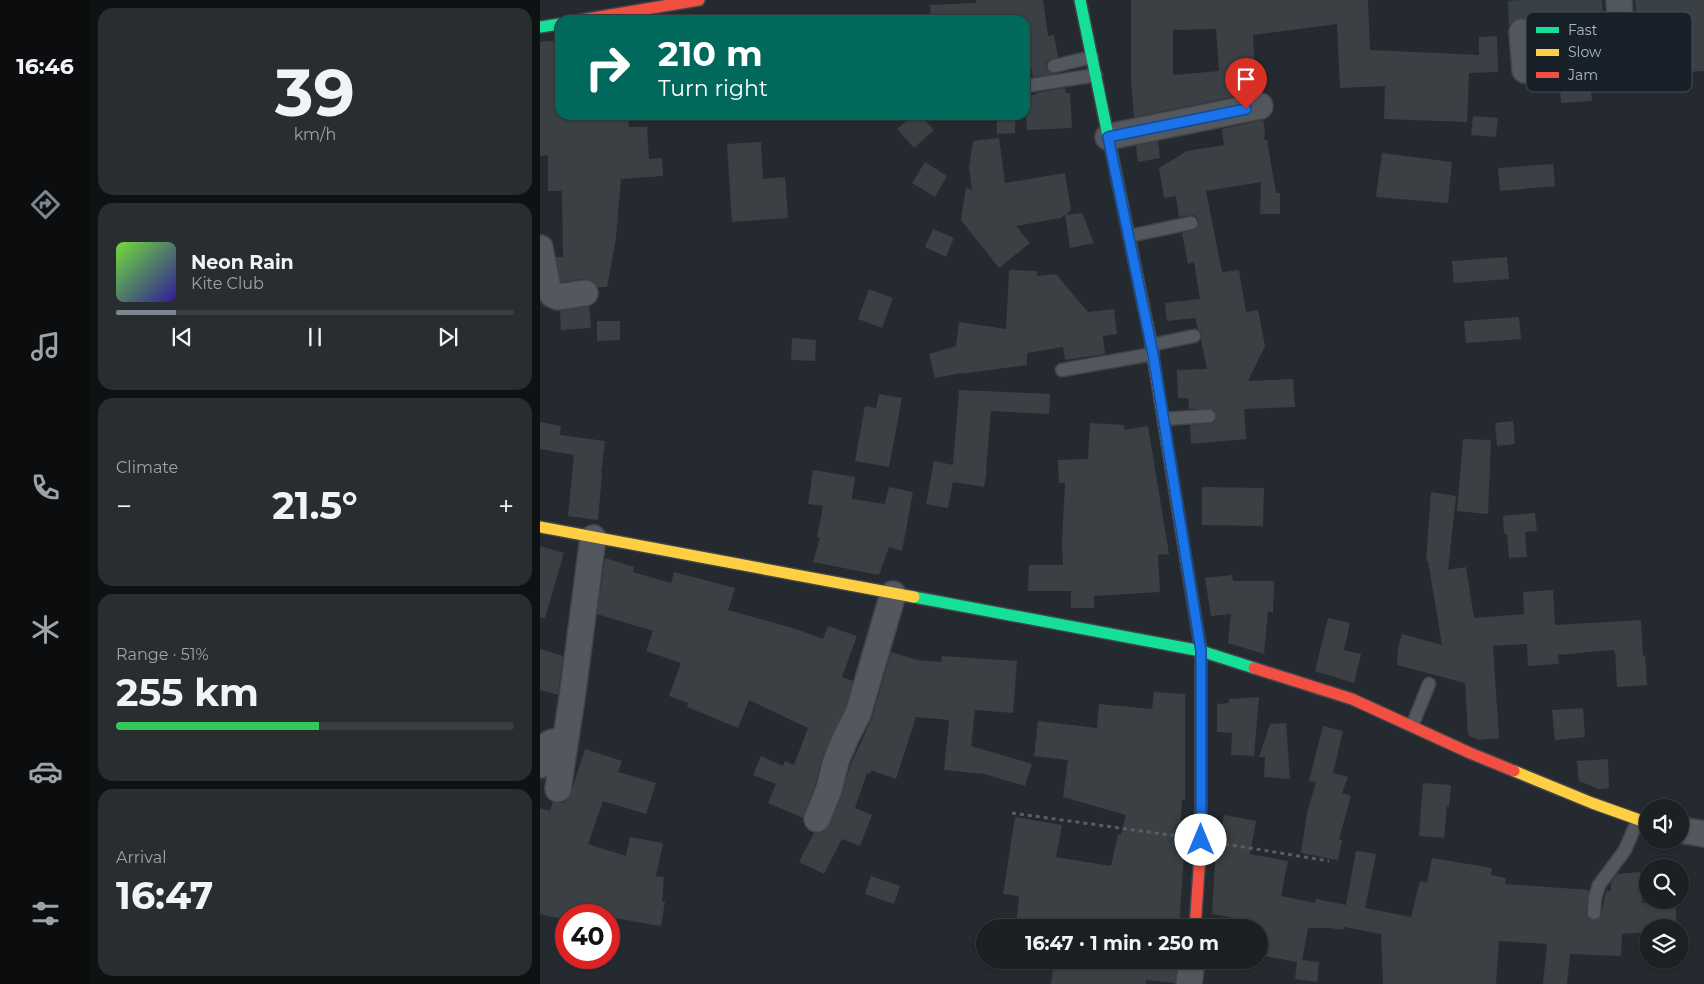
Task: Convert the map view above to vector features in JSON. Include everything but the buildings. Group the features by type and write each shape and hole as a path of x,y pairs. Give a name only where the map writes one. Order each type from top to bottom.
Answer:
{"street":[{"path":"610,15 699,0"},
{"path":"1080,0 1152,349 1201,651 1201,840 1196,919"},
{"path":"540,27 555,25"},
{"path":"1522,32 1524,70"},
{"path":"1108,137 1260,106"},
{"path":"540,248 548,288 552,295 585,293"},
{"path":"540,526 593,538 1201,651 1352,699 1478,757 1592,803 1639,820"},
{"path":"558,789 593,538"},
{"path":"817,818 829,789 836,761 858,714 893,594"},
{"path":"540,764 546,746 555,740 565,743"},
{"path":"1689,832 1704,834"},
{"path":"1189,984 1191,969"}],"lane":[{"path":"1054,66 1092,57"},
{"path":"1030,85 1096,76"},
{"path":"1129,236 1191,223"},
{"path":"1062,370 1152,349 1194,336"},
{"path":"1164,419 1208,416"},
{"path":"1412,726 1429,684"},
{"path":"1594,912 1595,898 1600,885 1639,827"}],"path":[{"path":"1012,813 1201,840 1329,862"}],"tunnel":[{"path":"1520,0 1522,32"}],"traffic: fast":[{"path":"1080,0 1134,261"},
{"path":"540,27 555,25"},
{"path":"914,597 1201,651 1254,668"}],"traffic: slow":[{"path":"1134,261 1150,338 1187,566"},
{"path":"540,527 914,597"},
{"path":"1514,771 1639,820"}],"traffic: jam":[{"path":"610,15 699,0"},
{"path":"1187,566 1201,651 1201,840 1196,919"},
{"path":"1254,668 1352,699 1514,771"}],"route":[{"path":"1201,840 1201,651 1153,354 1108,137 1246,109"}]}
